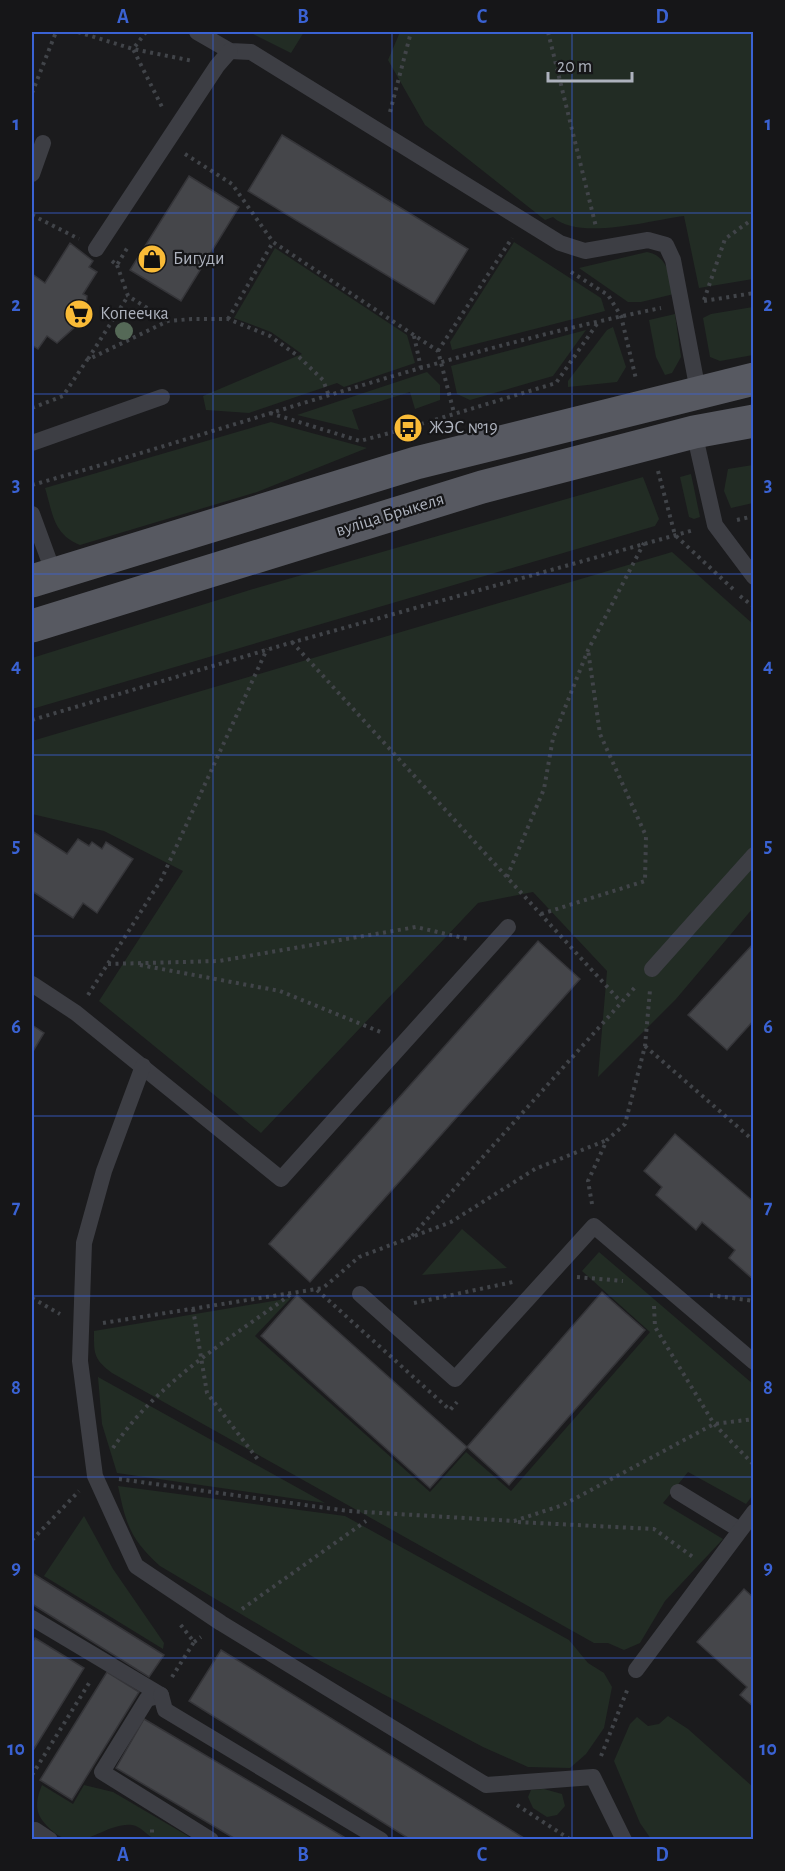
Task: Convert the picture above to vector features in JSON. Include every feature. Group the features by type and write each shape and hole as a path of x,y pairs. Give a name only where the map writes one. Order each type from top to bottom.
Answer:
{"main road":[{"path":"43,577 416,463 753,379"},
{"name":"вуліца Брыкеля","path":"32,626 482,487 694,432 753,421"}],"lane":[{"path":"197,32 230,51 251,52 560,243 585,251 648,240 666,245 673,260 698,391"},
{"path":"96,249 217,66 230,51"},
{"path":"32,174 43,143"},
{"path":"32,443 162,397"},
{"path":"694,432 715,525 753,577"},
{"path":"32,514 43,577"},
{"path":"652,969 753,855"},
{"path":"32,984 76,1013 281,1179 508,927"},
{"path":"143,1066 104,1171 84,1243 80,1361 95,1476 136,1566 221,1623 486,1785 593,1777 624,1839"},
{"path":"360,1294 455,1379 594,1226 753,1362"},
{"path":"678,1492 740,1530"},
{"path":"636,1670 753,1512"},
{"path":"32,1618 161,1695 165,1710 381,1839"},
{"path":"161,1695 147,1699 102,1772 211,1839"},
{"path":"32,1830 50,1839"}],"path":[{"path":"32,93 56,32"},
{"path":"78,32 133,49 217,66"},
{"path":"133,49 146,32"},
{"path":"384,134 411,32"},
{"path":"548,32 601,248"},
{"path":"133,49 184,154 232,184 273,242 438,351 454,413"},
{"path":"704,301 725,239 753,218"},
{"path":"438,351 514,236"},
{"path":"228,319 273,242"},
{"path":"117,265 128,296 168,321"},
{"path":"32,484 441,362 621,316 753,293"},
{"path":"32,408 63,396 128,296"},
{"path":"621,316 638,388"},
{"path":"87,360 168,321 228,319 270,336 298,356 323,380 329,396"},
{"path":"270,413 360,441 556,383 599,321"},
{"path":"414,335 421,368"},
{"path":"658,470 675,535 753,608"},
{"path":"32,720 267,649 644,543 753,516"},
{"path":"507,877 544,789 553,738 588,650 644,543"},
{"path":"292,642 621,1002"},
{"path":"76,1013 161,880 267,649"},
{"path":"541,914 645,881 646,836 600,734 588,650"},
{"path":"107,964 219,961 416,927 493,944"},
{"path":"130,963 280,991 378,1031 402,1045"},
{"path":"411,1237 652,969"},
{"path":"594,1226 588,1180 608,1140 625,1124 645,1046 652,969"},
{"path":"645,1046 753,1140"},
{"path":"32,1298 81,1326 323,1288 359,1257 451,1222 535,1168 608,1140"},
{"path":"571,1276 633,1282"},
{"path":"414,1303 515,1282"},
{"path":"32,1540 95,1476 128,1425 179,1376 292,1293"},
{"path":"654,1304 656,1327 714,1424 753,1465"},
{"path":"193,1309 207,1393 259,1461"},
{"path":"514,1521 563,1505 714,1424 753,1419"},
{"path":"95,1476 348,1510 654,1529 712,1570"},
{"path":"221,1623 366,1521"},
{"path":"161,1695 194,1642 180,1623"},
{"path":"32,1776 102,1661"},
{"path":"593,1777 636,1670"},
{"path":"486,1785 571,1839"}],"shaded area":[{"path":"249,32 304,32 291,53"},
{"path":"400,32 753,32 753,279 699,288 684,216 597,228 580,228 564,224 553,217 545,220 425,125 388,60"},
{"path":"514,242 601,298 605,311 452,350 450,342"},
{"path":"275,248 407,335 415,363 344,387 337,383 249,413 206,410 203,396 302,354 271,332 234,318"},
{"path":"647,252 654,254 663,262 669,273 674,294 641,302 628,302 579,268"},
{"path":"753,307 753,355 720,361 710,357 703,318 711,314"},
{"path":"675,314 681,357 672,373 665,375 656,357 649,320"},
{"path":"613,327 626,367 617,382 568,387 568,381 607,330"},
{"path":"586,330 553,376 470,400 457,394 451,366"},
{"path":"427,372 440,385 440,400 415,409 410,392 352,410 359,430 297,415"},
{"path":"271,422 367,448 257,492 80,545 64,535 55,522 45,488"},
{"path":"753,465 753,503 731,508 724,491 728,469"},
{"path":"691,474 700,517 694,519 689,517 680,477"},
{"path":"643,477 659,519 655,526 32,709 32,658 253,589"},
{"path":"672,552 753,624 753,908 676,999 598,1077 607,971 533,892 478,903 261,1133 99,1001 183,871 104,831 32,814 32,741"},
{"path":"462,1229 507,1268 422,1275"},
{"path":"599,1252 753,1384 753,1495 746,1504 688,1472 663,1503 723,1539 665,1601 640,1643 624,1650 608,1643 594,1643 112,1373 101,1364 95,1350 94,1331 291,1298 255,1336 430,1492 466,1452 511,1491 650,1332 582,1271"},
{"path":"98,1377 325,1503 117,1473 102,1424"},
{"path":"118,1486 345,1516 569,1640 588,1663 604,1673 612,1687 604,1728 586,1754 570,1768 528,1767 483,1747 315,1658 160,1566 142,1547 131,1530"},
{"path":"84,1516 113,1569 164,1643 163,1649 44,1576"},
{"path":"668,1716 688,1729 753,1787 753,1839 651,1839 640,1823 614,1761 630,1724 637,1717 648,1726 659,1724"},
{"path":"42,1785 73,1804 84,1785 113,1792 193,1839 159,1840 132,1825 109,1829 88,1838 66,1839 54,1833 39,1816 37,1803"},
{"path":"544,1789 562,1794 565,1806 557,1815 547,1817 533,1808 528,1797 531,1790"}],"building":[{"path":"282,135 468,249 434,304 248,191"},
{"path":"189,176 239,207 181,301 130,270"},
{"path":"70,243 93,261 89,267 97,272 83,294 87,296 86,304 76,326 57,343 47,336 38,349 32,345 32,274 45,283"},
{"path":"32,831 67,854 78,839 89,846 92,842 102,849 106,842 133,859 97,913 83,903 73,918 32,891"},
{"path":"538,941 580,979 310,1282 269,1244"},
{"path":"754,943 754,1020 727,1050 688,1015"},
{"path":"32,1025 44,1033 32,1053"},
{"path":"675,1134 754,1202 754,1280 729,1258 735,1250 702,1222 696,1230 656,1195 662,1187 644,1171"},
{"path":"602,1292 645,1330 509,1485 467,1447"},
{"path":"297,1295 467,1447 430,1488 261,1336"},
{"path":"32,1573 164,1655 149,1677 32,1604"},
{"path":"744,1589 754,1598 754,1707 740,1695 747,1687 697,1642"},
{"path":"35,1638 84,1668 32,1752 32,1643"},
{"path":"221,1650 527,1840 411,1840 189,1701"},
{"path":"107,1672 139,1692 72,1800 40,1780"},
{"path":"144,1719 349,1840 237,1840 116,1768"}],"place":[{"name":"Бигуди","path":"152,259"},
{"name":"Копеечка","path":"79,314"},
{"name":"ЖЭС №19","path":"408,428"}]}
